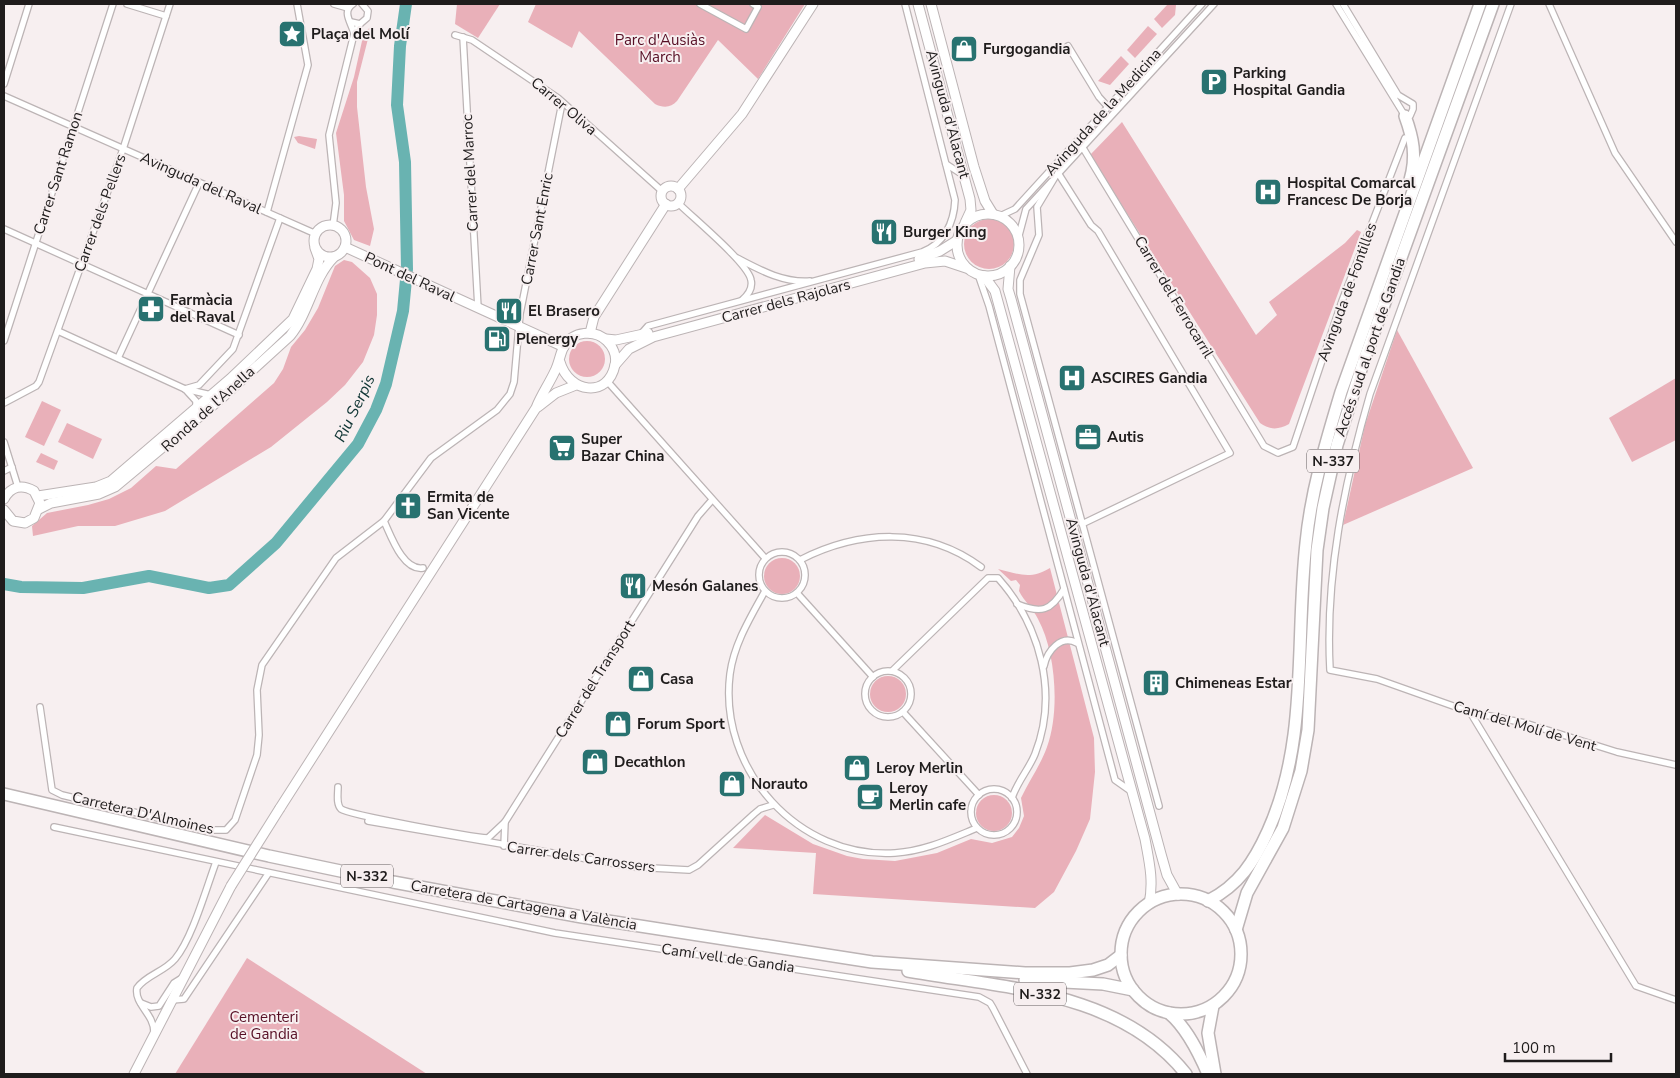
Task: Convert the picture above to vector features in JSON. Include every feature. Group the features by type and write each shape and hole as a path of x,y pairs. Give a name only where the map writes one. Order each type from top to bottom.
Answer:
{"highway":[{"name":"Accés sud al port de Gandia","path":"1208,901 1226,892 1240,879 1253,861 1276,813 1288,777 1297,722 1303,572 1310,513 1322,454 1340,392 1480,4"},
{"name":"Accés sud al port de Gandia","path":"1236,930 1247,893 1283,828 1301,771 1308,730 1317,550 1330,472 1337,445 1364,360 1493,4"},
{"path":"1373,301 1413,169 1413,143 1405,116"},
{"name":"Carretera de Cartagena a València","path":"4,794 269,856 393,882 582,917 872,962"},
{"name":"Accés sud al port de Gandia","path":"1169,1013 1153,1007 1133,990 1122,967 1121,955 1123,940 1129,925 1138,913 1149,904 1163,897 1193,896 1208,901 1229,918 1236,930 1241,948 1240,968 1232,986 1213,1006"},
{"name":"N-332","path":"872,962 1025,973 1070,973 1100,968 1121,955"},
{"name":"N-332","path":"872,962 896,969 1041,994 1096,1008 1141,1032 1180,1066 1186,1074"},
{"name":"N-332","path":"894,964 990,978 1103,984 1133,990"},
{"path":"1169,1013 1200,1011 1213,1006"},
{"path":"1213,1006 1208,1033 1215,1074"},
{"path":"1169,1013 1182,1027 1208,1074"}],"main road":[{"path":"678,189 742,114 813,4"},
{"name":"Avinguda d'Alacant","path":"918,4 964,175 971,210 964,223"},
{"name":"Avinguda d'Alacant","path":"931,4 974,167 985,201 997,215"},
{"path":"668,186 678,189 681,196 678,203 671,206 666,204 661,197 662,191 668,186"},
{"path":"590,333 594,317 666,204"},
{"path":"978,215 997,215 1012,225 1018,239 1018,254 1010,266 994,275 981,275 966,268 957,251 956,241 964,223 978,215"},
{"path":"325,226 333,226 344,234 345,247 334,257 325,257 315,248 316,234 325,226"},
{"name":"Carrer dels Rajolars","path":"606,339 638,336 929,257 956,241"},
{"name":"Pont del Raval","path":"345,247 564,347"},
{"name":"Ronda de l'Anella","path":"38,496 96,487 111,481 211,395 293,319 316,271 319,259 315,248"},
{"name":"Ronda de l'Anella","path":"4,514 13,522 25,523 34,518 39,509 51,503 110,490 158,453 290,336 301,321 326,266 334,257"},
{"name":"Carrer dels Rajolars","path":"615,364 630,349 653,337 925,263 945,261 966,268"},
{"name":"Avinguda d'Alacant","path":"1010,266 1008,282 1011,299 1161,854 1170,882 1178,895"},
{"name":"Avinguda d'Alacant","path":"981,275 995,291 1132,792 1151,872 1152,888 1149,904"},
{"path":"134,1074 231,886 536,408 560,362 564,347 576,335 590,333 606,339 614,350 615,364 607,380 588,388 576,385 567,378 560,362"},
{"path":"536,408 556,393 576,385"},
{"path":"4,499 11,490 18,486 27,487 38,496 39,509"}],"street":[{"path":"4,84 29,4"},
{"name":"Carrer Sant Ramon","path":"4,341 112,4"},
{"path":"127,4 166,16"},
{"name":"Carrer dels Pellers","path":"4,403 38,384 123,149 170,4"},
{"path":"267,212 308,65 297,4"},
{"path":"334,4 351,6 347,14 354,34"},
{"path":"333,226 336,203 329,135 354,34 360,24 371,15 362,4"},
{"path":"700,4 746,29 758,7 753,4"},
{"path":"638,336 648,326 922,252 937,244 947,231 954,211 954,194 905,4"},
{"name":"Avinguda de la Medicina","path":"997,215 1016,209 1202,4"},
{"name":"Avinguda de la Medicina","path":"1018,239 1026,209 1214,4"},
{"path":"1336,4 1405,116 1410,116 1413,104 1398,95 1343,4"},
{"name":"Camí del Molí de Vent","path":"1511,4 1370,394 1353,453 1336,547 1329,624 1330,670 1376,678 1470,712 1525,723 1617,752 1676,765"},
{"path":"1549,4 1615,153 1676,242"},
{"path":"351,22 360,24"},
{"name":"Carrer Oliva","path":"456,35 472,40 523,73 562,103 662,191"},
{"name":"Carrer del Marroc","path":"463,37 478,308"},
{"path":"1068,46 1099,97 1108,107"},
{"name":"Avinguda del Raval","path":"4,96 316,234"},
{"name":"Carrer Sant Enric","path":"498,410 506,402 512,388 518,326 562,103"},
{"name":"Avinguda de Fontilles","path":"1293,448 1342,301 1405,138"},
{"name":"Carrer del Ferrocarril","path":"1083,148 1264,446 1278,452 1293,448"},
{"path":"946,164 964,175"},
{"name":"Avinguda de la Medicina","path":"1020,280 1039,235 1037,208 1057,175"},
{"name":"Carrer del Ferrocarril","path":"1057,175 1092,227 1098,230 1230,453 1082,524"},
{"path":"118,358 198,183"},
{"path":"678,203 735,257 751,279 750,292 740,302"},
{"path":"185,389 199,386 233,349 280,218"},
{"path":"4,229 239,335"},
{"path":"735,257 762,271 788,280 823,280"},
{"name":"Avinguda d'Alacant","path":"981,275 1077,643 1115,780 1132,792"},
{"name":"Avinguda d'Alacant","path":"1020,280 1020,294 1159,806"},
{"path":"58,331 185,389 211,395"},
{"path":"607,380 765,558"},
{"path":"185,389 196,402 196,408"},
{"name":"Carretera D'Almoines","path":"40,707 52,790 62,795 209,830 226,830 235,820 257,755 259,735 257,690 262,665 336,558 384,522 431,458 498,410"},
{"path":"4,442 18,486"},
{"path":"4,471 12,467"},
{"name":"Carrer del Transport","path":"504,846 505,822 698,516 712,500"},
{"path":"384,522 404,557 414,567 423,568"},
{"path":"800,560 848,540 892,536 918,539 942,545 981,567"},
{"path":"779,551 794,555 800,560 805,573 805,580 797,592 784,598 771,596 765,591 758,575 765,558 779,551"},
{"path":"892,671 988,578 998,578 1017,604 1036,644 1044,668 1046,697 1043,728 1035,754 1012,798"},
{"name":"Avinguda d'Alacant","path":"1017,604 1030,609 1046,609 1056,602 1064,589"},
{"path":"765,591 738,644 730,674 729,699 738,748 755,781 774,805 820,838 850,848 872,852 896,853 931,847 977,828"},
{"path":"797,592 873,677"},
{"name":"Avinguda d'Alacant","path":"1044,668 1046,659 1058,644 1065,640 1077,643"},
{"path":"885,671 892,671 901,675 909,685 911,699 903,712 891,717 884,717 872,711 865,699 865,692 873,677 885,671"},
{"path":"903,712 979,795"},
{"path":"1470,712 1636,986 1676,1000"},
{"name":"Carrer dels Carrossers","path":"338,787 338,805 341,809 360,815 483,837 493,835 505,822"},
{"path":"991,789 998,789 1012,798 1017,814 1016,821 1008,831 993,835 977,828 973,822 972,808 979,795 991,789"},
{"name":"Carrer dels Carrossers","path":"368,821 634,867 689,870 698,865 760,809 774,805"},
{"name":"Camí vell de Gandia","path":"54,827 268,874 555,933 980,997 990,1003 1027,1074"},
{"path":"154,1032 152,1017 139,1002 136,993 141,983 170,964 182,947 216,862"},
{"path":"172,1000 184,999 268,874"},
{"path":"139,1002 156,1007 163,1002 174,983 182,978"}],"green space":[{"path":"457,4 500,4 478,38 455,24"},
{"name":"Parc d'Ausiàs March","path":"536,4 805,4 758,79 718,40 677,101 670,106 664,107 655,104 579,31 572,48 528,22"},
{"path":"1168,4 1176,5 1175,15 1162,28 1154,19"},
{"path":"1148,26 1157,34 1135,58 1127,50"},
{"path":"371,27 357,82 357,107 366,187 374,229 370,246 354,240 344,221 344,195 336,133 354,77 364,32"},
{"path":"1121,56 1129,64 1110,85 1098,81"},
{"path":"1122,122 1256,335 1277,315 1269,302 1345,243 1357,230 1361,232 1289,424 1274,428 1260,423 1090,155"},
{"path":"294,137 317,139 315,149 298,143"},
{"path":"989,219 998,221 1009,230 1014,244 1012,253 1003,264 989,269 980,267 969,258 964,244 966,235 975,224"},
{"path":"344,260 352,262 370,278 377,294 377,315 374,335 363,362 345,385 327,402 271,447 165,511 115,526 78,526 33,536 32,526 47,513 109,499 131,488 156,466 176,469 274,383 283,369 291,347 305,330 318,308 335,266"},
{"path":"1397,330 1473,468 1343,525 1365,425"},
{"path":"587,341 594,342 600,346 604,352 604,366 600,372 594,376 587,377 580,376 574,372 570,366 569,359 570,352 574,346 580,342"},
{"path":"1676,378 1676,440 1632,462 1609,418"},
{"path":"42,401 61,410 44,446 25,437"},
{"path":"67,423 102,439 93,459 58,442"},
{"path":"41,453 58,461 54,470 36,462"},
{"path":"782,558 794,564 800,576 794,588 782,594 770,588 764,576 770,564"},
{"path":"1050,568 1094,738 1095,772 1090,819 1076,851 1054,892 1035,908 813,894 816,853 733,848 765,815 813,844 847,856 863,859 895,861 937,853 971,839 992,843 1012,837 1019,828 1024,816 1021,798 1047,747 1054,717 1055,700 1049,648 1038,619 1019,591 1020,585 1016,580 1011,581 998,569 1030,575"},
{"path":"888,676 901,681 906,694 901,707 888,712 875,707 870,694 875,681"},
{"path":"994,795 1001,796 1007,800 1011,806 1011,820 1007,826 1001,830 994,831 987,830 981,826 977,820 976,813 977,806 981,800 987,796"},
{"name":"Cementeri de Gandia","path":"247,958 427,1074 175,1074"}],"waterway":[{"name":"Riu Serpis","path":"4,584 21,587 83,588 149,576 209,588 229,585 276,543 358,444 376,410 386,384 403,311 407,269 405,162 397,105 400,46 406,4"}],"place":[{"name":"Plaça del Molí","path":"292,34"},
{"name":"Furgogandia","path":"964,49"},
{"name":"Parking Hospital Gandia","path":"1214,82"},
{"name":"Hospital Comarcal Francesc De Borja","path":"1268,192"},
{"name":"Burger King","path":"884,232"},
{"name":"Farmàcia del Raval","path":"151,309"},
{"name":"El Brasero","path":"509,311"},
{"name":"Plenergy","path":"497,339"},
{"name":"ASCIRES Gandia","path":"1072,378"},
{"name":"Autis","path":"1088,437"},
{"name":"Super Bazar China","path":"562,448"},
{"name":"Ermita de San Vicente","path":"408,506"},
{"name":"Mesón Galanes","path":"633,586"},
{"name":"Casa","path":"641,679"},
{"name":"Chimeneas Estar","path":"1156,683"},
{"name":"Forum Sport","path":"618,724"},
{"name":"Decathlon","path":"595,762"},
{"name":"Leroy Merlin","path":"857,768"},
{"name":"Norauto","path":"732,784"},
{"name":"Leroy Merlin cafe","path":"870,797"}]}
